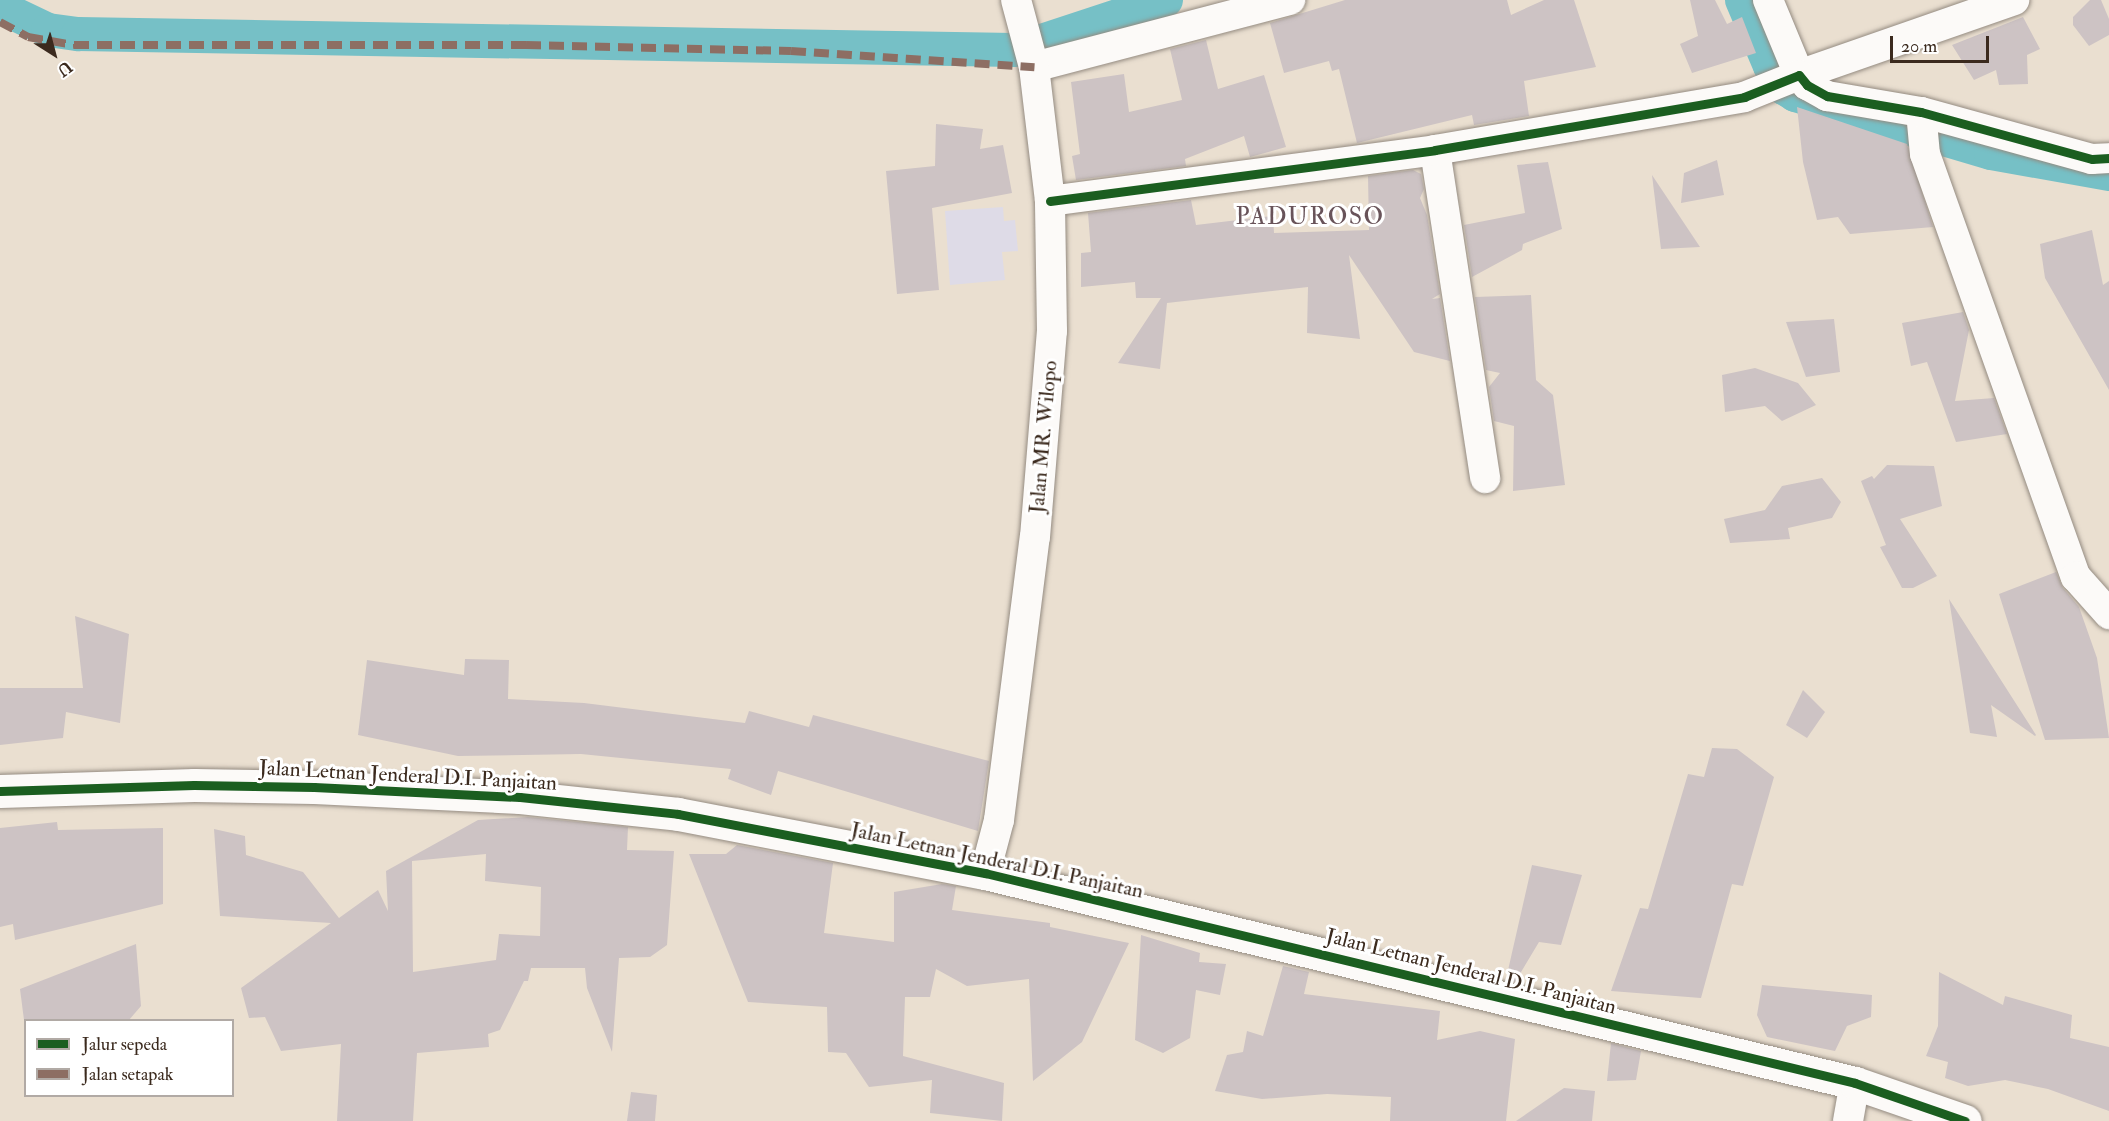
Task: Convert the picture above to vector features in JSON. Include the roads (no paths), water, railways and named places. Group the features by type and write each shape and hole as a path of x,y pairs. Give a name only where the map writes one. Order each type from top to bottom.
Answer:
{"street":[{"name":"Jalan MR. Wilopo","path":"985,873 999,820 1035,537 1052,331 1050,201 1031,52 1016,0"},
{"path":"1031,52 1290,0"},
{"path":"1768,0 1794,78 1827,96 1923,131 2092,159 2109,159"},
{"path":"1050,201 1435,150 1758,93 1794,78 2014,0"},
{"path":"1923,131 2076,577 2109,614"},
{"path":"1435,150 1485,478"},
{"name":"Jalan Letnan Jenderal D.I. Panjaitan","path":"0,791 194,785 520,797 678,814 985,873 1854,1083 1965,1121"},
{"path":"1848,1121 1854,1083"}],"waterway":[{"path":"0,7 48,30 78,34 1014,50 1166,0"},
{"path":"1742,0 1770,66 1784,88 1795,95 1991,153 2109,174"}],"district":[{"name":"PADUROSO","path":"1310,217"}]}
